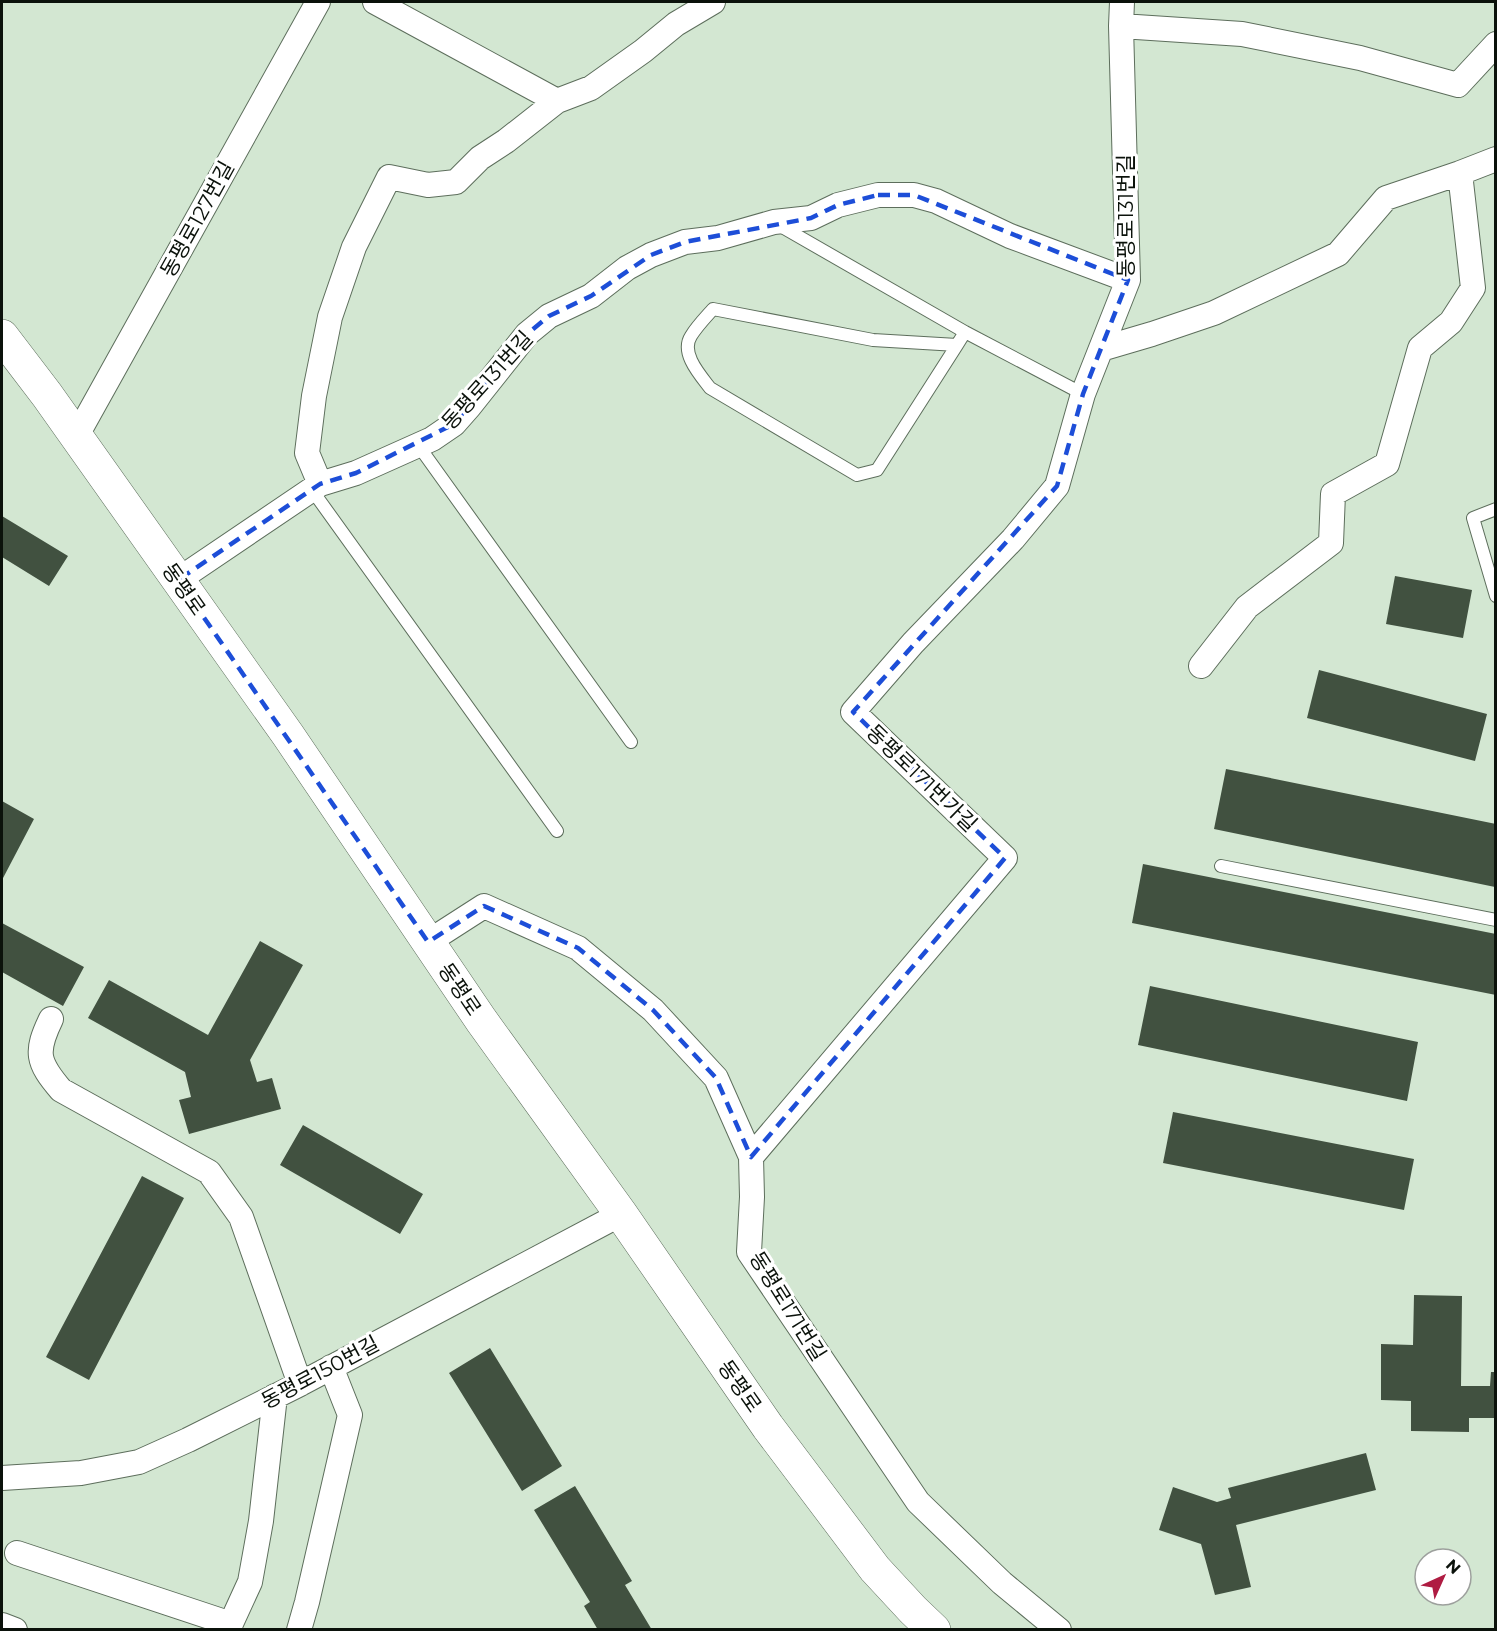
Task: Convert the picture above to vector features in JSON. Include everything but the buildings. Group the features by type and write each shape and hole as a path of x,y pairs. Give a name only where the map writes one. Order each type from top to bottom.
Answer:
{"main road":[{"name":"동평로","path":"2,336 47,395 288,735 481,1020 621,1214 768,1427 875,1569 919,1620"}],"street":[{"name":"동평로127번길","path":"76,437 318,2"},
{"path":"375,2 556,101"},
{"path":"316,487 307,453 314,396 330,317 354,247 389,177 428,185 456,182 480,158 506,141 556,101 591,88 676,24 713,2"},
{"name":"동평로131번길","path":"1101,349 1128,280 1122,2"},
{"path":"1121,26 1242,34 1360,58 1458,85 1496,44"},
{"path":"1101,349 1214,313 1338,254 1386,198 1496,159"},
{"path":"1201,666 1247,607 1331,543 1333,494 1387,464 1420,348 1451,322 1473,288 1460,173"},
{"name":"동평로131번길","path":"178,580 316,487 356,473 432,439 454,424 527,334 549,316 591,296 627,268 651,255 685,242 718,238 774,222 811,218 838,205 878,195 914,195 936,201 1010,236 1128,280"},
{"name":"동평로171번가길","path":"751,1157 1005,858 853,712 913,643 1013,539 1057,486 1083,394 1101,349"},
{"name":"동평로171번길","path":"428,942 484,906 578,948 653,1010 716,1078 751,1157 752,1197 749,1252 918,1502 1002,1583 1059,1629"},
{"path":"51,1019 39,1054 47,1073 62,1089 209,1172 241,1217 300,1384"},
{"name":"동평로150번길","path":"2,1478 81,1473 139,1462 189,1440 300,1384 621,1214"},
{"path":"299,1629 350,1415 331,1367"},
{"path":"17,1552 229,1627 250,1582 252,1572 261,1521 275,1396"},
{"path":"2,1625 15,1629"}],"lane":[{"path":"774,222 965,332 1083,394"},
{"path":"957,345 873,340 712,309 689,338 688,352 695,368 710,388 857,475 877,470 957,345 965,332"},
{"path":"418,445 631,742"},
{"path":"316,487 557,831"},
{"path":"1496,509 1473,518 1496,596"},
{"path":"1221,866 1496,920"}],"highlighted area":[{"path":"878,195 914,195 1128,280 1083,394 1057,486 853,712 1005,858 751,1157 716,1078 653,1010 578,948 484,906 428,942 178,580 320,484 356,473 454,424 527,334 549,316 591,296 651,255 685,242 811,218 838,205"}]}
